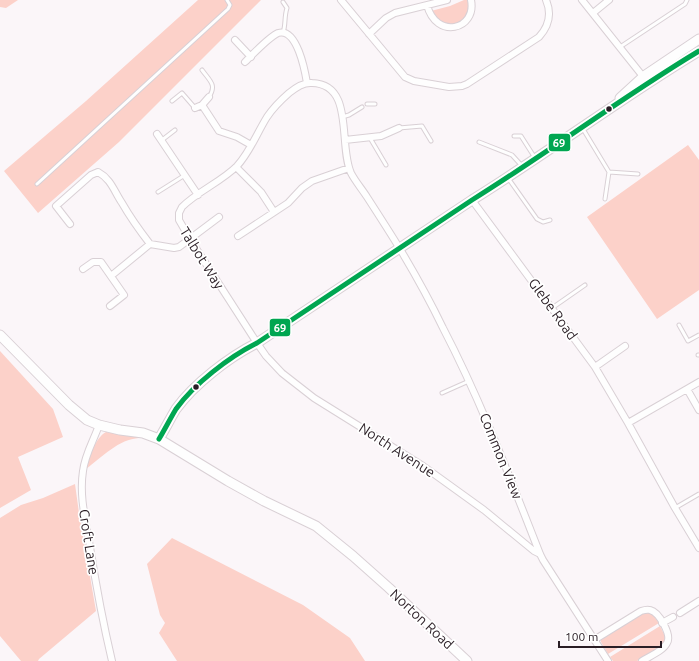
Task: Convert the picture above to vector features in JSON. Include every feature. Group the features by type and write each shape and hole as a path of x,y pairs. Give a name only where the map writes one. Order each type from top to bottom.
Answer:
{"street":[{"path":"342,0 401,72 410,80 414,82 449,87 468,84 539,37 546,28 549,19 546,0"},
{"path":"369,34 386,18 395,12 447,0"},
{"path":"427,5 430,16 437,24 448,28 463,23 467,19 471,9 471,0"},
{"path":"582,0 646,80"},
{"path":"593,13 609,0"},
{"path":"238,236 288,203 312,180 349,168 341,104 333,91 323,85 307,83 304,64 299,50 289,36 283,33 278,33 245,62"},
{"path":"646,80 699,39"},
{"path":"235,40 251,56"},
{"path":"159,439 176,409 203,379 241,352 257,343 582,128 609,108 626,91 699,51"},
{"name":"Talbot Way","path":"257,343 190,239 179,220 179,213 185,204 236,167 272,109 291,92 307,83"},
{"path":"195,108 202,105 209,97"},
{"path":"202,105 219,131 237,137 251,145"},
{"path":"345,140 385,135 399,128"},
{"path":"157,134 198,195"},
{"path":"236,167 261,192 274,212"},
{"name":"Common View","path":"349,168 400,248 443,328 499,448 540,554 608,661"},
{"path":"70,224 56,206 90,174 98,172 109,180 121,203 150,244 174,248 179,247 219,217"},
{"name":"Glebe Road","path":"472,200 595,367 699,548"},
{"path":"111,276 150,244"},
{"path":"83,269 93,262 101,262 124,295 110,306"},
{"name":"Norton Road","path":"0,336 69,405 87,420 120,430 143,433 159,439 264,501 316,526 389,588 467,661"},
{"name":"North Avenue","path":"257,343 266,356 282,373 314,398 423,466 484,510 534,551 540,554"},
{"path":"595,367 625,346"},
{"path":"628,423 699,382"},
{"path":"687,389 699,410"},
{"name":"Croft Lane","path":"99,424 86,455 83,470 82,490 101,611 112,661"},
{"path":"680,613 699,601"},
{"path":"594,640 641,611 649,609 654,611 658,614 668,633 668,643 662,649 642,661"},
{"path":"662,623 673,617"}],"lane":[{"path":"37,184 228,9 230,5 227,0"},
{"path":"620,48 685,4 687,0"},
{"path":"282,2 287,8 284,17 286,25 283,33"},
{"path":"202,70 213,85 213,91 209,97"},
{"path":"172,101 182,93 195,108"},
{"path":"367,104 375,104"},
{"path":"342,117 349,115 362,107"},
{"path":"399,128 422,126 431,140"},
{"path":"582,128 610,172 605,199"},
{"path":"162,140 175,130"},
{"path":"514,136 522,138 536,159"},
{"path":"370,138 386,165"},
{"path":"479,142 512,155 523,167"},
{"path":"610,172 638,174"},
{"path":"158,192 185,175"},
{"path":"508,178 537,219 543,222 550,220"},
{"path":"552,308 585,285"},
{"path":"679,325 688,341 699,335"},
{"path":"442,393 469,381"},
{"path":"675,508 699,494"}],"shaded area":[{"path":"0,0 18,0 6,8 0,7"},
{"path":"198,0 261,0 119,142 38,213 4,171 86,101"},
{"path":"464,0 469,0 468,13 466,18 459,23 442,24 431,11 450,6"},
{"path":"688,145 699,160 699,290 657,319 587,217"},
{"path":"0,351 53,409 63,437 18,457 31,490 0,508"},
{"path":"106,432 139,436 139,438 132,439 118,445 86,469 96,443"},
{"path":"75,484 96,611 38,661 21,661 0,636 0,518 21,505 43,498"},
{"path":"172,538 303,605 350,638 365,661 177,661 159,633 165,623 160,615 147,564"},
{"path":"644,612 652,613 659,623 608,654 601,640"},
{"path":"660,626 665,636 665,640 658,649 637,661 613,661 610,657"}],"transit line":[{"name":"69","path":"159,439 176,409 192,390 224,363 257,343 529,163 641,87 699,51"}]}
